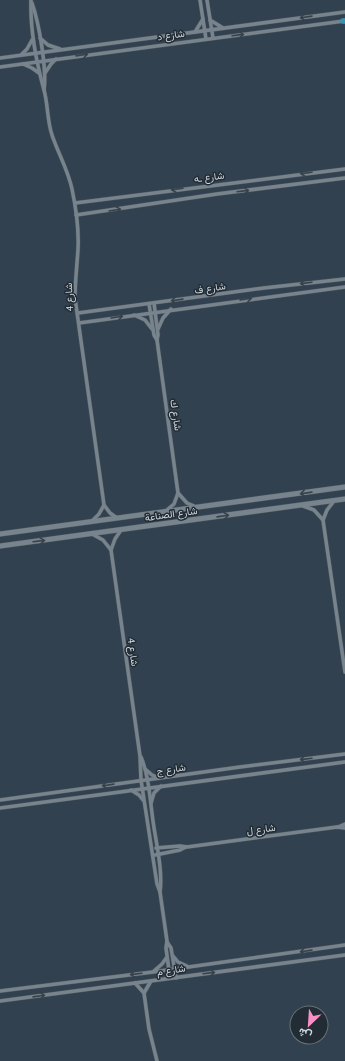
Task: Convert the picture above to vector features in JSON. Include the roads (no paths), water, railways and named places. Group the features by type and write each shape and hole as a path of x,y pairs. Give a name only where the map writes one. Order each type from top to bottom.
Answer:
{"street":[{"name":"شارع 4","path":"31,0 30,18 35,53 52,133 68,175 75,203 78,249 75,298 104,505"},
{"name":"شارع 4","path":"31,0 40,38 46,81 44,91"},
{"path":"200,0 206,39"},
{"path":"207,0 213,38"},
{"name":"شارع د","path":"0,58 345,12"},
{"path":"195,32 203,18"},
{"path":"210,20 224,28"},
{"name":"شارع د","path":"0,67 57,58 344,21"},
{"path":"20,55 27,49 33,37"},
{"path":"40,38 48,45 63,49"},
{"path":"44,74 48,67 57,58"},
{"path":"20,64 28,66 39,73"},
{"name":"شارع ـه","path":"75,203 215,184 345,169"},
{"name":"شارع ـه","path":"76,215 217,194 345,178"},
{"path":"215,184 217,194"},
{"name":"شارع ف","path":"78,313 264,288 345,279"},
{"name":"شارع ف","path":"78,323 345,287"},
{"path":"264,288 265,297"},
{"name":"شارع ك","path":"154,303 156,330 154,335 157,340 178,493"},
{"name":"شارع ك","path":"149,304 150,313 156,330"},
{"path":"133,315 145,320 156,330 163,318 171,310"},
{"name":"شارع الصناعة","path":"0,534 345,487"},
{"path":"178,493 186,503 198,508"},
{"path":"164,511 174,504 178,493"},
{"name":"شارع الصناعة","path":"0,546 345,499"},
{"path":"334,501 327,510 323,520 345,672"},
{"path":"92,521 99,514 104,505 110,513 118,518"},
{"path":"302,505 314,510 323,520"},
{"path":"111,550 115,539 121,530"},
{"path":"92,534 103,540 111,550"},
{"name":"شارع 4","path":"111,550 140,756 142,789 167,941 167,957 170,978"},
{"path":"343,755 345,751"},
{"name":"شارع ج","path":"0,800 240,767 343,755"},
{"name":"شارع 4","path":"140,756 145,769 158,854 161,884 160,892"},
{"path":"294,761 295,769"},
{"name":"شارع ج","path":"0,808 345,762"},
{"path":"339,763 345,766"},
{"path":"240,767 241,775"},
{"path":"145,769 152,775 162,778"},
{"path":"131,782 140,771"},
{"path":"150,804 154,793 161,786"},
{"path":"130,790 139,795 145,803"},
{"name":"شارع ل","path":"152,855 180,850 187,847 337,827 345,824"},
{"name":"شارع ل","path":"337,827 345,828"},
{"name":"شارع ل","path":"152,849 180,846 187,847"},
{"name":"شارع 4","path":"167,941 172,956 176,978"},
{"name":"شارع م","path":"0,991 169,970 345,945"},
{"path":"327,948 328,958"},
{"name":"شارع م","path":"0,1001 345,955"},
{"path":"172,956 182,964 190,967"},
{"path":"153,972 160,967 167,957"},
{"path":"229,961 231,970"},
{"path":"144,993 151,981"},
{"path":"135,983 144,993 149,1028 157,1061"}]}
